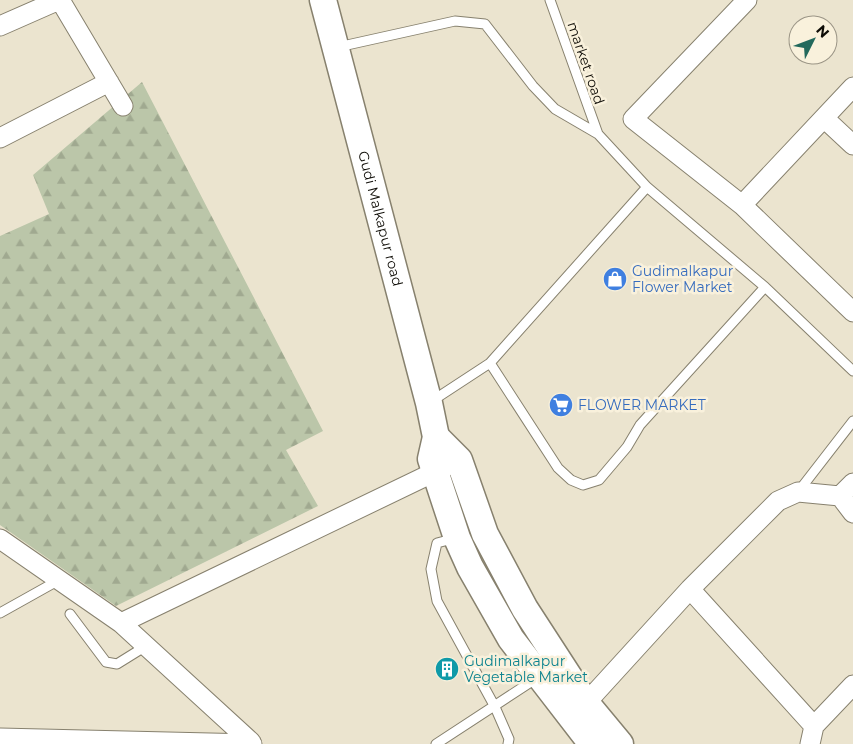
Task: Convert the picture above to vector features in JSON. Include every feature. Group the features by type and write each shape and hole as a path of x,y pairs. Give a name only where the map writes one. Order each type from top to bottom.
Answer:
{"street":[{"path":"0,26 60,0 124,106"},
{"name":"Gudi Malkapur road","path":"323,0 429,403 436,437 431,459 457,538 470,567 511,640 592,744"},
{"path":"747,0 633,119 742,205 853,312"},
{"path":"0,138 110,82"},
{"path":"742,205 853,87"},
{"path":"824,118 853,145"},
{"path":"436,437 459,460 486,534 525,609 586,703 620,744"},
{"path":"121,623 459,460"},
{"path":"840,496 853,483"},
{"path":"586,703 690,589 778,501 798,492 840,496 853,513"},
{"path":"0,538 121,623 252,743"},
{"path":"690,589 812,735 853,685"},
{"path":"2,740 252,743"}],"lane":[{"name":"market road","path":"550,0 598,134"},
{"path":"335,47 455,21 485,24 512,56 533,86 555,109 598,134 647,187 765,287 853,371"},
{"path":"429,403 490,363 647,187"},
{"path":"490,363 558,468 571,480 583,485 599,480 627,447 640,425 765,287"},
{"path":"798,492 853,422"},
{"path":"457,538 437,543 431,569 437,600 495,707 509,739 508,744"},
{"path":"0,613 60,580"},
{"path":"70,614 106,662 117,664 146,646"},
{"path":"436,744 540,676"}],"green space":[{"path":"142,82 323,431 286,450 318,506 116,606 0,525 0,236 49,214 33,175"}],"place":[{"name":"Gudimalkapur Flower Market","path":"615,279"},
{"name":"FLOWER MARKET","path":"561,405"},
{"name":"Gudimalkapur Vegetable Market","path":"447,669"}]}
